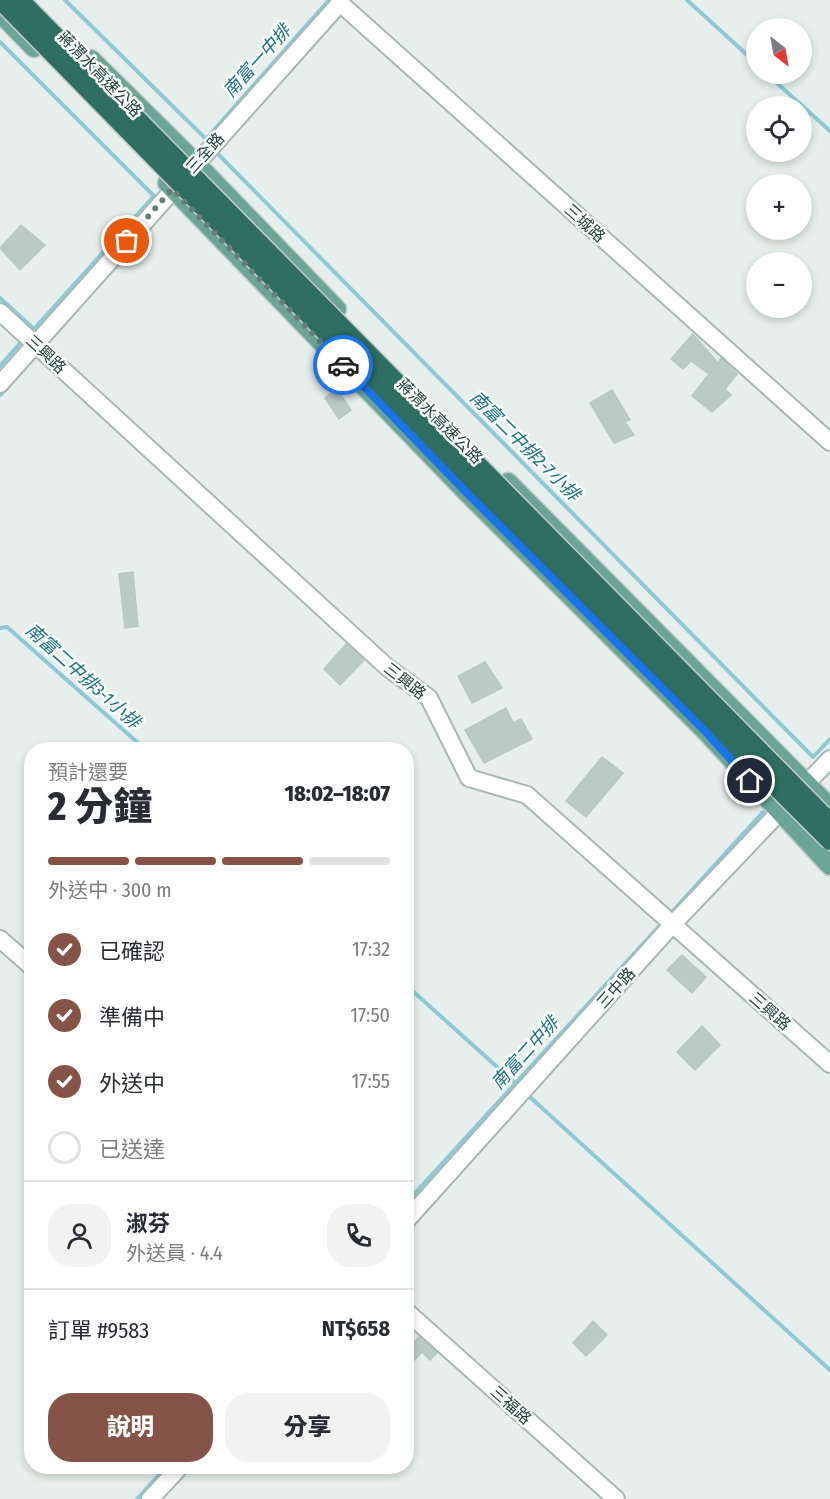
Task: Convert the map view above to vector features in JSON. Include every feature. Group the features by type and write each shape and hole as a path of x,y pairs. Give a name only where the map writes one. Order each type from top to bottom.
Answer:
{"highway":[{"name":"蔣渭水高速公路","path":"0,0 541,552 830,841"},
{"name":"蔣渭水高速公路","path":"20,0 830,822"}],"main road":[{"path":"31,0 196,163 402,377 830,807"},
{"path":"0,13 465,491 706,732 830,866"}],"street":[{"name":"三全路","path":"0,384 340,2"},
{"name":"三城路","path":"340,2 830,442"},
{"name":"三興路","path":"0,312 387,668 429,698 469,778 527,795 830,1064"},
{"name":"三中路","path":"414,1212 672,925 830,759"},
{"path":"0,939 24,960"},
{"name":"三福路","path":"414,1318 616,1499"},
{"path":"150,1499 173,1474"}],"building":[{"path":"21,225 45,245 20,270 0,248"},
{"path":"693,334 718,363 721,358 737,374 725,389 731,395 712,412 692,396 709,374 691,361 683,369 671,359"},
{"path":"337,389 351,410 339,419 325,398"},
{"path":"612,390 630,420 625,422 634,435 614,443 590,403"},
{"path":"133,572 138,626 125,628 119,574"},
{"path":"346,644 364,660 340,685 324,669"},
{"path":"485,662 502,688 472,703 458,676"},
{"path":"506,708 513,723 521,719 532,739 484,763 465,730"},
{"path":"602,757 623,773 586,817 566,801"},
{"path":"682,955 706,977 692,993 667,970"},
{"path":"702,1026 720,1045 695,1070 677,1052"},
{"path":"593,1321 607,1335 586,1356 573,1343"},
{"path":"419,1337 437,1353 430,1360 422,1352 414,1360 414,1342"}],"waterway":[{"path":"65,0 206,139 329,0"},
{"path":"687,0 746,54"},
{"name":"南富一中排","path":"0,42 154,196 34,329 0,298"},
{"path":"778,84 830,131"},
{"name":"南富二中排2-7小排","path":"218,154 813,757 830,739"},
{"name":"南富一中排","path":"0,366 23,340"},
{"path":"0,395 7,388"},
{"name":"南富二中排3-1小排","path":"0,628 7,627 137,742"},
{"name":"南富二中排","path":"671,913 763,812"},
{"name":"南富二中排","path":"414,1194 663,922"},
{"name":"南富二中排3-1小排","path":"414,992 515,1083"},
{"path":"531,1098 830,1370"},
{"name":"南富二中排","path":"137,1499 160,1474"}],"way so far":[{"path":"127,241 172,189 343,365"}],"route":[{"path":"343,365 465,491 706,732 750,781"}]}
